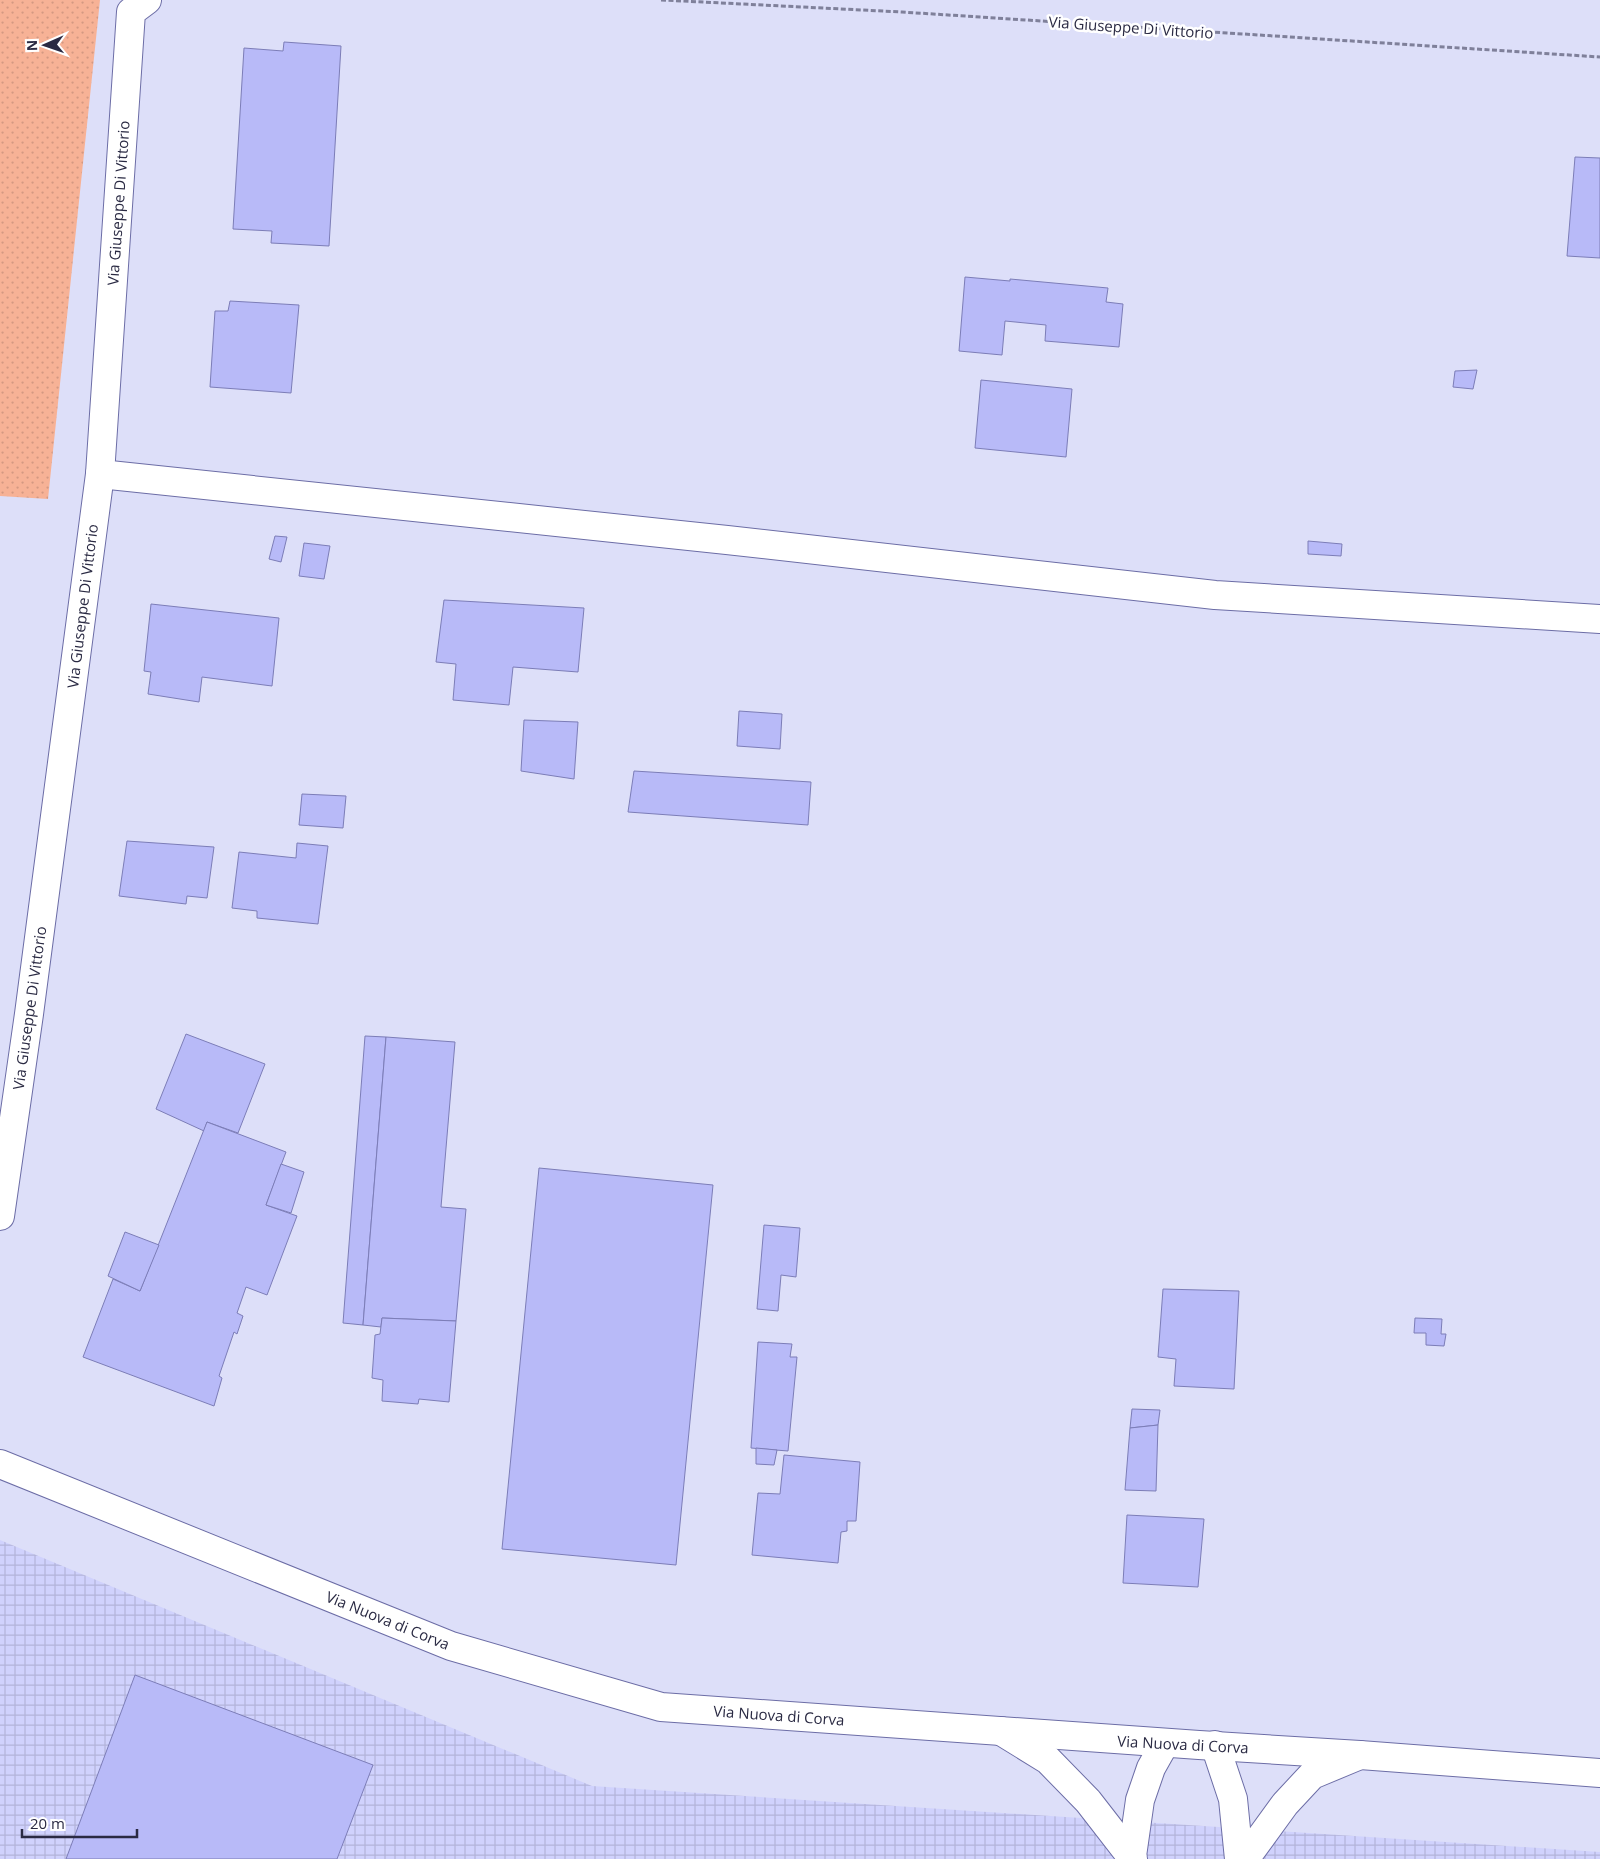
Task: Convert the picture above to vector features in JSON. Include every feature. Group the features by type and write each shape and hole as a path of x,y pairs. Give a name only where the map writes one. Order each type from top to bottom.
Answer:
{"street":[{"name":"Via Giuseppe Di Vittorio","path":"0,1216 29,1014 100,474 131,12 147,0"},
{"path":"100,474 727,540 1215,595 1600,619"},
{"name":"Via Nuova di Corva","path":"0,1464 451,1646 661,1707 1600,1773"},
{"path":"1001,1731 1048,1760 1088,1801 1132,1857"},
{"path":"1132,1857 1140,1800 1151,1768 1165,1743"},
{"path":"1215,1745 1233,1799 1239,1859"},
{"path":"1245,1859 1285,1804 1312,1775 1360,1755"}],"path":[{"name":"Via Giuseppe Di Vittorio","path":"661,0 902,12 1600,58"}],"shaded area":[{"path":"0,0 100,0 48,499 0,496"},
{"path":"0,1540 592,1786 1600,1852 1600,1859 0,1859"}],"building":[{"path":"284,42 341,46 329,246 271,243 272,231 233,229 244,48 283,51"},
{"path":"1575,157 1600,158 1600,258 1567,256"},
{"path":"965,277 1108,288 1106,302 1123,304 1119,347 1045,341 1046,325 1005,321 1002,355 959,351"},
{"path":"230,301 299,305 291,393 210,387 215,311 228,311"},
{"path":"1477,370 1473,389 1453,387 1455,371"},
{"path":"981,380 1072,389 1066,457 975,448"},
{"path":"275,536 287,537 281,562 269,559"},
{"path":"1308,541 1342,544 1341,556 1308,554"},
{"path":"304,543 330,546 324,579 299,576"},
{"path":"444,600 584,608 578,672 513,667 509,705 453,700 456,664 436,662"},
{"path":"151,604 279,618 272,686 202,677 199,702 148,694 151,672 144,671"},
{"path":"739,711 782,714 780,749 737,746"},
{"path":"524,720 578,722 574,779 521,771"},
{"path":"634,771 811,782 808,825 628,812"},
{"path":"302,794 346,796 343,828 299,825"},
{"path":"127,841 214,847 207,898 187,896 186,904 119,896"},
{"path":"297,843 328,846 318,924 257,918 257,911 232,908 239,852 296,858"},
{"path":"186,1034 265,1064 238,1133 207,1122 204,1131 156,1109"},
{"path":"365,1036 386,1037 363,1325 343,1323"},
{"path":"386,1037 455,1042 441,1207 466,1209 456,1321 382,1318 381,1327 363,1325"},
{"path":"207,1122 286,1152 266,1205 297,1216 267,1295 246,1287 237,1313 243,1316 237,1334 234,1332 219,1376 222,1378 214,1406 83,1357 113,1279 140,1291"},
{"path":"281,1164 304,1172 291,1213 266,1205"},
{"path":"539,1168 713,1185 676,1565 502,1549"},
{"path":"764,1225 800,1228 796,1277 781,1275 778,1311 757,1309"},
{"path":"125,1232 159,1245 140,1291 108,1276"},
{"path":"1163,1289 1239,1291 1234,1389 1174,1386 1176,1359 1158,1357"},
{"path":"382,1318 456,1321 449,1402 419,1399 418,1404 382,1401 383,1380 372,1378 375,1335 380,1334"},
{"path":"1415,1318 1442,1319 1441,1334 1446,1334 1444,1346 1426,1345 1426,1333 1414,1333"},
{"path":"758,1342 792,1344 790,1357 797,1357 788,1451 751,1448"},
{"path":"1132,1409 1160,1410 1158,1425 1130,1428"},
{"path":"1158,1425 1156,1491 1125,1490 1130,1428"},
{"path":"756,1448 777,1450 774,1465 756,1464"},
{"path":"784,1455 860,1462 856,1521 847,1521 847,1531 841,1532 838,1563 752,1555 758,1493 780,1494"},
{"path":"1127,1515 1204,1519 1198,1587 1123,1583"},
{"path":"135,1675 373,1765 337,1859 66,1859"}]}
